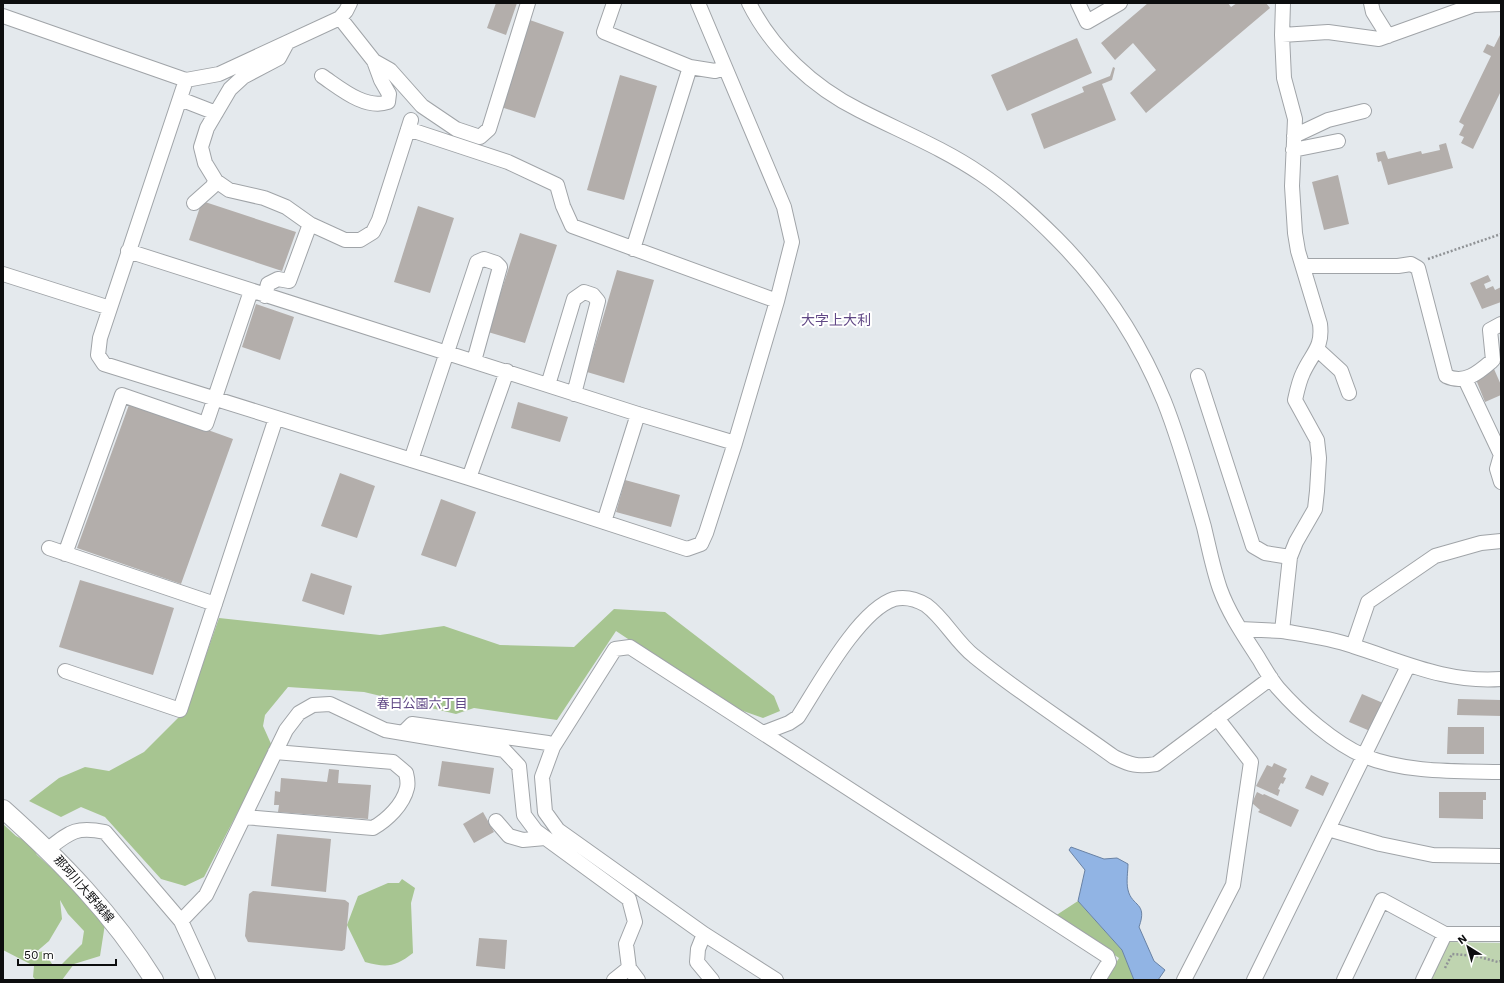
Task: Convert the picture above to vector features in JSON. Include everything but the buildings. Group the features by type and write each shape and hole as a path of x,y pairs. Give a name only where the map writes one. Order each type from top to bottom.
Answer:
{"main road":[{"name":"那珂川大野城線","path":"3,809 48,849 103,908 154,980"}],"street":[{"path":"3,16 186,80 219,74 287,43 340,18 350,3"},
{"path":"374,61 390,70 422,106 456,129 480,137 489,129 528,3"},
{"path":"614,3 604,32 690,67 715,71 725,68"},
{"path":"186,80 100,338 98,355 104,364 469,478 687,549 701,544 735,443 777,301 792,242 784,207 698,3"},
{"path":"749,3 756,17 781,51 817,84 856,109 922,140 982,174 1025,209 1083,266 1113,306 1132,336 1164,400 1202,521 1221,590 1240,629 1278,688 1324,732 1344,746 1365,756 1384,763 1413,768 1501,772"},
{"path":"1078,3 1087,22 1120,3"},
{"path":"1282,631 1290,557 1296,542 1315,509 1319,458 1317,440 1295,400 1303,373 1317,349 1322,334 1295,233 1292,186 1295,119 1284,78 1282,35 1284,3"},
{"path":"1371,3 1373,12 1388,36"},
{"path":"1282,35 1328,32 1379,39 1474,5 1501,4"},
{"path":"322,76 363,101 380,105 388,102 390,94 381,80 374,61 340,18"},
{"path":"287,43 280,58 243,77 230,89 207,128 201,147 205,163 216,181 229,190 264,198 286,207 310,224 345,240 360,240 373,232 379,220 409,124 508,162 557,185 563,206 572,226 777,301"},
{"path":"633,249 690,67"},
{"path":"180,99 216,113"},
{"path":"1294,143 1328,120 1364,110"},
{"path":"1294,143 1338,141"},
{"path":"194,203 212,187 216,181"},
{"path":"265,296 268,284 278,279 289,281 310,224"},
{"path":"128,251 265,296 507,371 574,394 735,443"},
{"path":"411,460 445,352 477,262 484,259 496,263 500,267 474,361"},
{"path":"1304,266 1398,266 1411,264 1418,268 1446,376 1454,380 1465,379 1482,370 1494,360 1490,330 1501,324"},
{"path":"3,274 110,308"},
{"path":"65,554 122,395 206,424 216,399 252,291"},
{"path":"548,385 574,299 584,292 593,295 598,301 574,394"},
{"path":"1317,349 1341,371 1349,393"},
{"path":"469,478 507,371"},
{"path":"1198,376 1253,546 1265,553 1290,557"},
{"path":"1465,379 1501,455 1497,469 1501,482"},
{"path":"604,522 638,414"},
{"path":"65,671 180,710 276,418"},
{"path":"1353,646 1368,602 1436,556 1481,542 1501,541"},
{"path":"49,548 215,604"},
{"path":"763,733 789,723 798,717 852,635 874,611 883,604 903,598 914,599 927,606 972,655 1114,756 1127,763 1140,766 1156,764 1271,678"},
{"path":"1240,629 1282,631 1353,646 1408,666 1441,675 1469,679 1501,679"},
{"path":"776,980 704,934 558,830 545,812 542,776 553,746 615,649 630,647 1107,956 1109,962 1098,980"},
{"path":"1254,980 1408,666"},
{"path":"181,921 206,895 286,730 299,713 314,705 330,704 385,730 504,750 518,766 524,815 536,831 629,899 635,922 626,944 629,968 638,980"},
{"path":"1184,980 1234,885 1251,762 1217,718"},
{"path":"403,733 412,724 548,743 553,746"},
{"path":"244,817 373,828 384,822 400,802 407,788 406,773 393,762 276,752"},
{"path":"496,821 510,836 523,840 545,838"},
{"path":"48,849 69,832 90,829 105,832 181,921 208,980"},
{"path":"1328,829 1380,844 1433,855 1501,856"},
{"path":"1344,980 1382,900 1445,934 1501,934"},
{"path":"704,934 698,949 697,962 704,973 712,980"},
{"path":"1423,980 1445,934"},
{"path":"614,980 629,968"}],"path":[{"path":"1411,264 1501,234"},
{"path":"1442,974 1452,954 1476,956 1498,962 1501,961"}],"green space":[{"path":"614,609 665,612 774,696 780,711 763,718 729,706 616,631 557,720 474,708 456,714 364,692 288,687 265,715 263,726 272,746 204,877 185,886 161,879 105,817 81,807 61,817 29,801 59,778 85,767 109,771 144,752 187,709 219,618 380,635 444,626 500,645 574,647"},
{"path":"3,824 16,836 31,844 37,855 66,881 105,924 100,956 74,964 62,980 36,980 33,977 34,966 3,950","holes":["60,900 68,914 84,931 82,944 60,966 52,964 44,951 35,953 49,941 62,919"]},
{"path":"402,879 415,888 411,903 413,953 396,964 379,965 365,962 347,925 358,896 388,883 399,883"},
{"path":"1078,901 1122,950 1134,980 1106,980 1119,958 1055,916"},
{"path":"1448,942 1501,943 1501,980 1429,980"}],"water":[{"path":"1071,847 1104,859 1117,858 1128,864 1128,890 1141,909 1142,913 1139,927 1154,961 1165,970 1158,980 1134,980 1122,950 1078,901 1085,870 1069,850"}],"district":[{"name":"大字上大利","path":"836,320"},
{"name":"春日公園六丁目","path":"422,703"}]}
